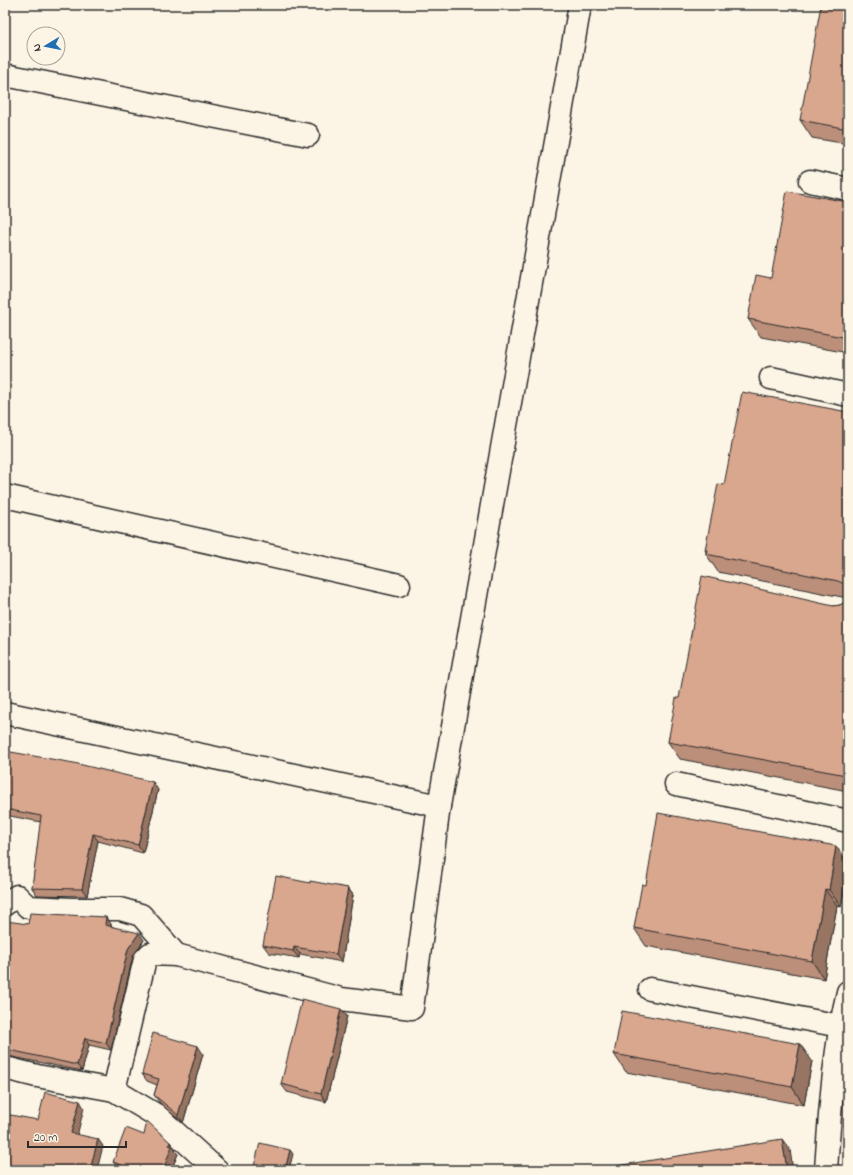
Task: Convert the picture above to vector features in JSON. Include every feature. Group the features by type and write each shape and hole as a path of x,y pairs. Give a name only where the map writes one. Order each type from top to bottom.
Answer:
{"street":[{"path":"114,1090 145,959 150,954 176,955 341,999 412,1008 439,806 580,5"},
{"path":"5,75 308,134"},
{"path":"810,181 848,189"},
{"path":"771,378 848,395"},
{"path":"5,496 399,585"},
{"path":"5,714 439,806"},
{"path":"676,784 848,821"},
{"path":"5,904 18,896 28,907 120,909 142,915 176,955"},
{"path":"650,989 840,1026"},
{"path":"826,1170 829,1121 840,1026 848,992"},
{"path":"5,1068 37,1076 114,1090 156,1115 217,1170"}],"building":[{"path":"821,5 832,5 848,8 848,129 800,120"},
{"path":"787,191 848,202 848,338 748,319 756,275 771,278"},
{"path":"742,392 848,412 848,596 847,589 844,584 838,581 706,554 707,550 705,550 718,484 724,485"},
{"path":"702,576 833,606 840,605 845,602 848,596 848,762 846,775 668,742 676,698 679,698"},
{"path":"5,751 74,763 153,782 138,845 93,834 82,889 32,888 41,816 5,809"},
{"path":"658,813 836,846 829,890 825,889 812,961 634,928 642,884 646,885"},
{"path":"276,876 310,883 310,881 348,888 336,954 294,947 293,951 263,945"},
{"path":"30,913 106,917 105,925 139,933 128,949 106,1043 85,1038 77,1065 5,1049 6,921 28,924"},
{"path":"302,999 341,1009 321,1094 281,1084"},
{"path":"622,1011 800,1044 792,1087 614,1054"},
{"path":"153,1033 198,1046 178,1115 154,1095 159,1079 142,1074"},
{"path":"45,1092 80,1101 71,1133 98,1139 90,1170 79,1168 79,1170 5,1170 5,1114 38,1120"},
{"path":"147,1121 170,1142 169,1145 172,1146 163,1170 135,1170 113,1162 126,1128 144,1135"},
{"path":"782,1139 787,1170 610,1170 610,1167"},
{"path":"260,1143 290,1150 285,1170 253,1170"}]}
